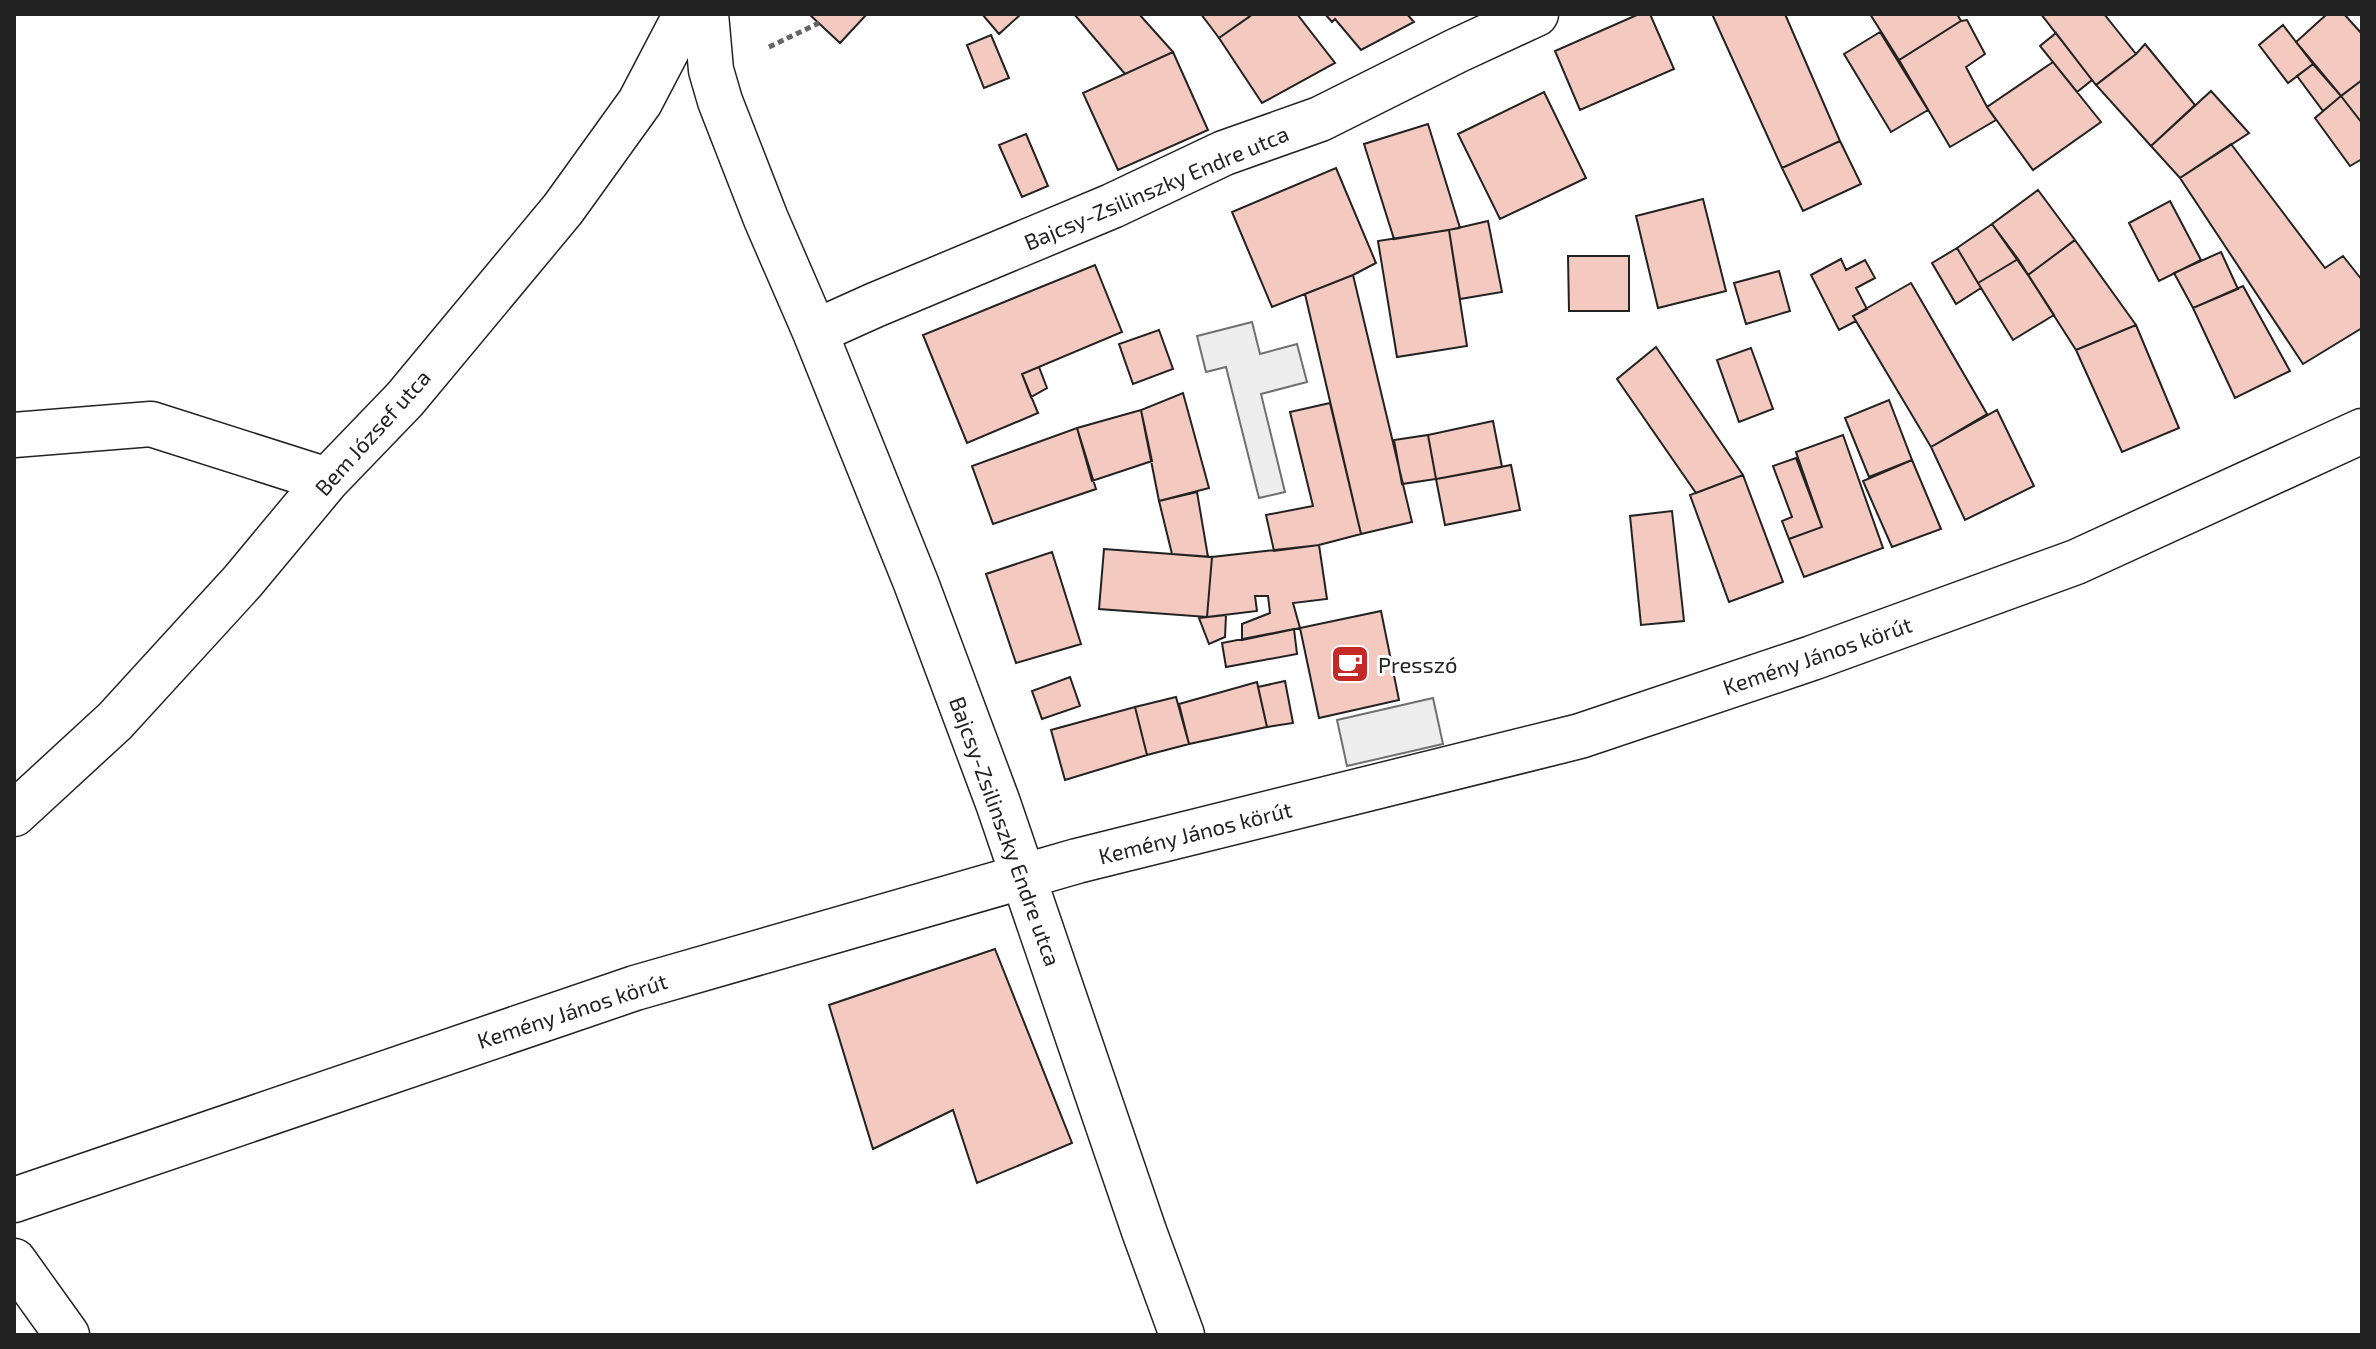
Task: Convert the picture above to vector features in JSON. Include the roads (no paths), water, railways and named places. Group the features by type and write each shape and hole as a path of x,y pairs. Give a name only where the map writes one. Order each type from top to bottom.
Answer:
{"street":[{"name":"Bem József utca","path":"14,814 115,721 243,581 327,480 405,399 563,209 640,102 686,14"},
{"name":"Bajcsy-Zsilinszky Endre utca","path":"706,14 711,70 720,101 916,583 1023,876 1182,1335"},
{"name":"Bajcsy-Zsilinszky Endre utca","path":"815,332 1112,206 1224,153 1320,119 1536,14"},
{"path":"14,435 151,424 327,480"},
{"name":"Kemény János körút","path":"14,1200 635,988 1023,876 1580,736 1812,658 2076,562 2362,431"},
{"path":"14,1261 67,1335"}],"place":[{"name":"Presszó","path":"1350,664"}]}
